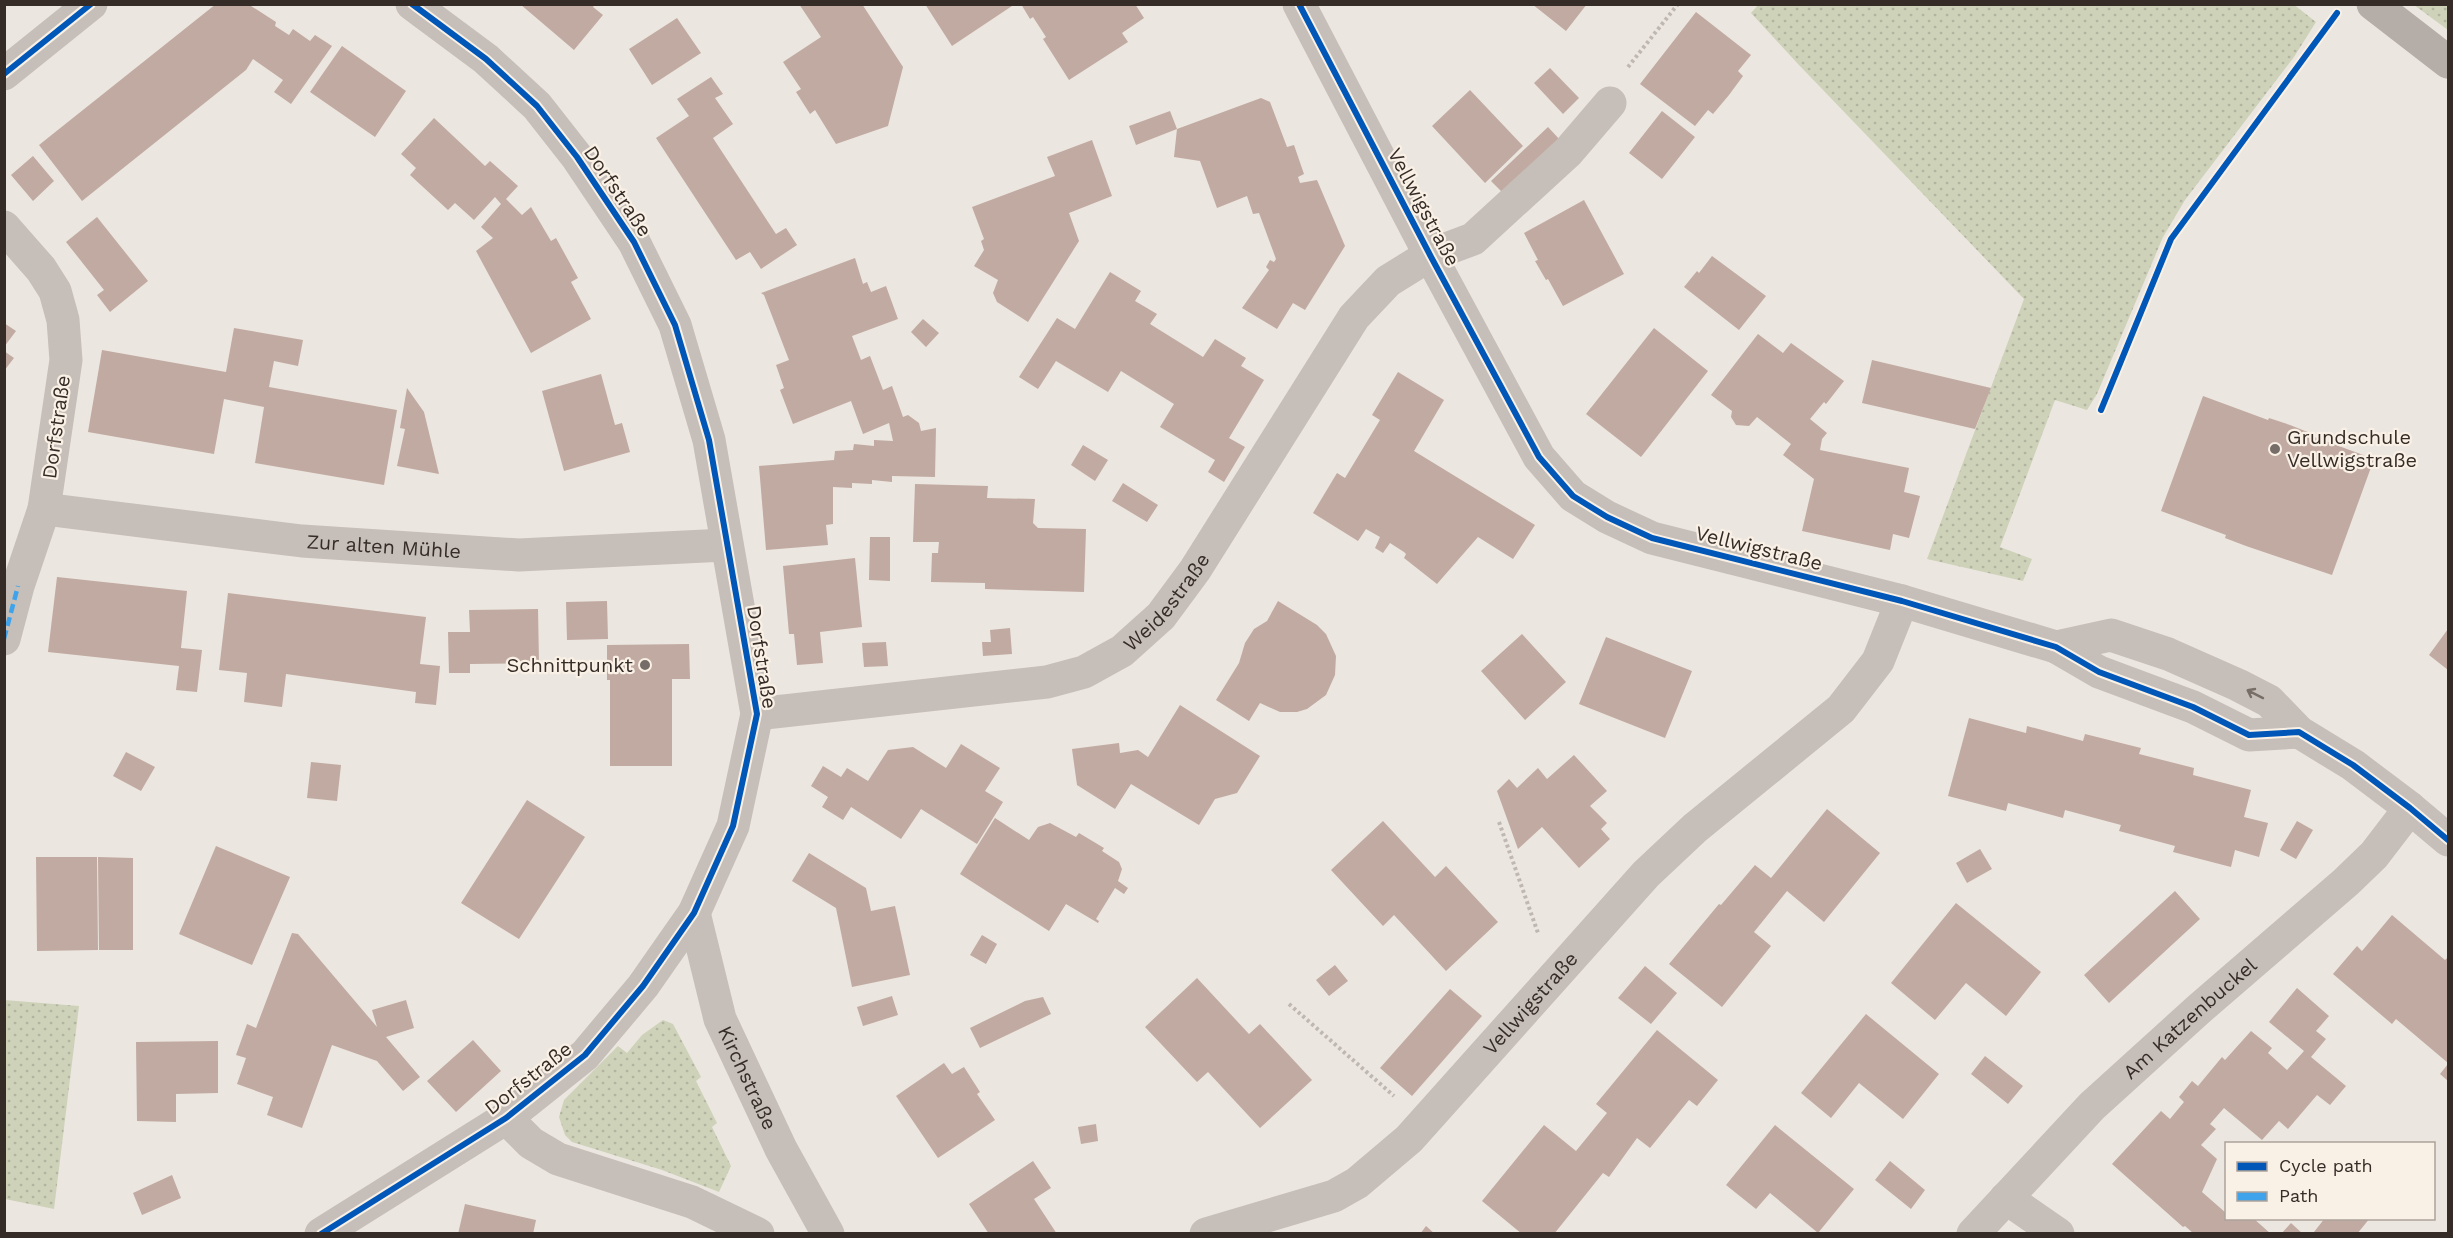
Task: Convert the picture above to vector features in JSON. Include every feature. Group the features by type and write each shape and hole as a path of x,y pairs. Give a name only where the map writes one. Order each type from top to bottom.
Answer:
{"main road":[{"path":"2373,4 2448,62"}],"street":[{"path":"4,74 91,4"},
{"name":"Dorfstraße","path":"321,1233 506,1118 585,1055 643,986 694,913 733,826 757,714 709,440 675,325 634,242 577,157 537,106 486,59 412,4"},
{"name":"Vellwigstraße","path":"1299,4 1539,457 1573,496 1607,517 1652,538 1902,601 2056,647 2110,635 2134,642 2212,673 2269,701 2299,732 2354,765 2448,840"},
{"name":"Weidestraße","path":"757,714 1047,682 1084,672 1122,651 1161,616 1195,570 1354,317 1388,281 1430,255 1473,239 1568,152 1610,103"},
{"name":"Dorfstraße","path":"4,227 41,269 55,291 63,320 66,360 44,509 18,586 4,639"},
{"name":"Zur alten Mühle","path":"44,509 302,541 519,555 726,545"},
{"name":"Vellwigstraße","path":"1206,1233 1334,1196 1357,1183 1408,1139 1646,874 1679,843 1841,709 1878,661 1902,601"},
{"name":"Am Katzenbuckel","path":"1973,1233 2092,1106 2374,855 2410,808"},
{"name":"Kirchstraße","path":"694,913 720,1019 781,1149 828,1233"},
{"path":"506,1118 531,1143 558,1159 692,1202 758,1233"},
{"path":"2006,1198 2058,1233"}],"path":[{"path":"1610,103 1611,88 1678,4"},
{"path":"1499,822 1542,944 1564,965"},
{"path":"1289,1004 1401,1103"}],"green space":[{"path":"1759,4 2293,4 2316,22 2294,57 2185,200 2163,237 2097,394 2087,410 2055,400 2000,547 2032,559 2023,581 1927,559 2024,299 1751,13"},
{"path":"2414,5 2448,5 2448,30"},
{"path":"4,1000 79,1006 54,1209 5,1199"},
{"path":"663,1020 673,1024 701,1077 696,1081 717,1123 712,1127 731,1166 719,1192 662,1170 572,1142 565,1135 559,1117 564,1100 618,1046 627,1053 642,1035"}],"building":[{"path":"216,4 248,4 276,22 275,26 289,35 293,29 310,41 315,35 332,46 291,104 274,92 283,80 253,59 246,70 82,201 39,145"},
{"path":"520,4 595,4 593,7 603,15 574,50"},
{"path":"799,4 862,4 903,67 888,126 836,144 815,110 810,114 796,92 801,89 783,62 821,37"},
{"path":"925,4 1015,4 952,46"},
{"path":"1021,4 1135,4 1144,18 1122,33 1128,42 1069,80 1043,39 1046,37 1033,17 1030,19"},
{"path":"1532,4 1587,4 1566,31"},
{"path":"1696,12 1751,55 1738,71 1743,76 1729,95 1713,114 1708,110 1695,126 1640,84"},
{"path":"677,18 701,53 652,85 629,49"},
{"path":"342,46 406,91 375,137 310,92"},
{"path":"1550,68 1579,98 1563,114 1534,83"},
{"path":"711,77 723,94 715,98 733,124 713,138 776,234 786,228 797,245 761,269 750,252 736,260 656,138 689,116 677,99"},
{"path":"1470,90 1523,146 1485,183 1432,126"},
{"path":"1261,98 1270,102 1287,147 1294,145 1304,174 1298,177 1300,183 1317,180 1345,246 1305,310 1293,303 1277,329 1242,308 1269,270 1266,267 1270,260 1274,262 1276,259 1259,213 1253,214 1247,196 1217,208 1200,161 1174,157 1177,129"},
{"path":"1170,111 1177,129 1136,145 1129,126"},
{"path":"1662,111 1695,137 1662,179 1629,153"},
{"path":"434,118 485,166 490,161 518,186 506,199 522,215 531,207 551,241 556,238 578,278 571,282 591,319 531,353 476,251 493,238 481,227 501,204 495,197 474,220 455,203 448,210 410,175 416,168 401,154"},
{"path":"1548,127 1561,141 1505,195 1491,181"},
{"path":"1092,140 1112,196 1069,213 1079,241 1028,322 997,302 993,293 998,280 974,266 984,250 981,241 984,239 972,207 1055,176 1047,157"},
{"path":"33,156 54,181 33,201 11,175"},
{"path":"1584,200 1624,274 1563,306 1535,261 1538,260 1524,233"},
{"path":"97,217 148,281 110,312 97,295 104,290 66,242"},
{"path":"1712,256 1766,296 1739,330 1684,287"},
{"path":"855,258 863,284 867,282 871,292 886,286 898,319 852,336 861,360 870,356 883,390 892,386 903,417 908,415 919,423 921,431 936,428 935,477 892,476 892,482 872,480 872,484 852,483 852,488 833,487 833,524 826,525 828,545 766,550 759,466 834,460 835,451 853,450 854,444 874,446 874,440 893,441 889,423 863,434 851,401 793,424 780,390 784,388 776,365 789,360 764,295 761,293"},
{"path":"1110,272 1141,291 1135,301 1157,314 1150,324 1203,357 1215,339 1246,358 1241,366 1264,380 1229,438 1245,447 1224,482 1208,472 1215,460 1160,427 1174,404 1121,371 1108,392 1056,361 1038,389 1019,377 1057,318 1075,329"},
{"path":"923,319 939,333 926,347 911,332"},
{"path":"4,323 16,331 4,347"},
{"path":"234,328 303,340 298,366 274,361 269,387 397,410 384,485 255,463 264,407 224,399 214,454 88,432 102,350 226,372"},
{"path":"1654,328 1708,371 1641,457 1586,414"},
{"path":"1758,334 1783,353 1791,343 1844,381 1826,404 1824,402 1810,419 1827,433 1822,439 1820,450 1909,468 1904,492 1920,496 1909,538 1893,534 1890,550 1802,531 1814,479 1783,455 1791,444 1757,417 1749,426 1736,425 1731,417 1732,411 1711,395"},
{"path":"4,351 14,358 4,371"},
{"path":"1872,360 1991,388 1975,429 1862,403"},
{"path":"1398,372 1444,400 1414,451 1535,525 1513,559 1478,537 1437,584 1404,558 1406,554 1404,552 1390,543 1383,553 1375,548 1380,537 1366,529 1358,541 1313,513 1337,473 1345,478 1380,420 1372,415"},
{"path":"601,374 615,425 622,423 630,452 564,471 542,391"},
{"path":"407,388 424,412 439,474 397,466 405,429 400,428"},
{"path":"2203,396 2268,420 2269,418 2290,425 2310,433 2309,435 2374,459 2332,575 2246,546 2225,538 2226,535 2161,511"},
{"path":"1083,445 1108,460 1095,481 1071,465"},
{"path":"1123,483 1158,505 1147,522 1112,501"},
{"path":"915,484 988,486 987,498 1035,499 1033,523 1038,528 1086,529 1084,592 985,589 985,583 931,582 932,553 938,553 939,542 913,542"},
{"path":"870,537 890,537 890,581 869,580"},
{"path":"855,558 862,627 820,632 823,663 797,665 794,634 789,634 783,566"},
{"path":"57,577 187,591 181,648 202,650 197,692 176,690 179,666 48,652"},
{"path":"228,593 426,617 420,664 440,666 436,705 415,703 416,692 286,674 282,707 244,702 247,673 219,670"},
{"path":"607,601 608,639 567,640 566,602"},
{"path":"1278,601 1317,625 1326,634 1336,656 1335,675 1326,695 1307,709 1297,712 1280,712 1260,703 1249,721 1216,700 1239,663 1245,643 1254,629 1267,621"},
{"path":"538,609 539,663 470,664 470,673 449,673 448,632 470,632 469,610"},
{"path":"1010,628 1012,654 983,656 982,642 991,642 990,630"},
{"path":"2448,629 2448,670 2429,655"},
{"path":"1522,634 1566,682 1525,720 1481,671"},
{"path":"1606,637 1692,671 1665,738 1579,704"},
{"path":"886,642 888,666 864,667 862,643"},
{"path":"689,644 690,679 672,679 672,766 610,766 610,680 607,680 607,645"},
{"path":"1180,705 1260,756 1237,793 1215,799 1199,825 1131,784 1115,809 1077,785 1072,749 1119,743 1120,753 1138,750 1148,757"},
{"path":"1969,718 2026,733 2027,726 2083,741 2085,734 2141,748 2139,754 2194,768 2193,775 2251,790 2244,817 2268,823 2259,857 2235,850 2231,867 2173,852 2175,846 2119,831 2121,825 2065,810 2063,818 2008,803 2006,811 1948,796"},
{"path":"961,744 1000,768 985,791 1003,802 977,844 921,809 901,839 851,807 843,820 822,807 828,797 811,786 823,766 841,777 847,768 868,781 888,750 913,747 946,768"},
{"path":"126,752 155,767 141,791 113,776"},
{"path":"1574,755 1607,791 1590,806 1607,823 1601,829 1610,839 1579,868 1542,827 1518,849 1497,791 1509,779 1517,788 1538,768 1547,779"},
{"path":"311,762 341,765 337,801 307,798"},
{"path":"527,800 585,837 519,939 461,903"},
{"path":"1827,809 1880,853 1824,922 1787,891 1754,932 1771,946 1722,1007 1669,964 1755,865 1771,878"},
{"path":"995,818 1029,840 1038,827 1050,823 1076,837 1079,833 1104,848 1102,851 1119,862 1122,869 1118,881 1128,888 1124,894 1115,888 1096,919 1098,923 1066,904 1049,931 960,874"},
{"path":"1383,821 1435,877 1446,866 1498,922 1446,971 1394,915 1383,926 1331,870"},
{"path":"2297,821 2313,830 2296,859 2280,850"},
{"path":"216,846 290,877 252,965 179,934"},
{"path":"1980,849 1992,869 1967,883 1956,863"},
{"path":"809,853 866,888 871,911 895,906 910,975 852,987 836,908 792,881"},
{"path":"36,857 97,857 98,950 37,951"},
{"path":"98,857 133,858 133,950 99,950"},
{"path":"2175,891 2200,919 2109,1003 2084,975"},
{"path":"1956,903 2041,972 2006,1016 1966,983 1935,1020 1891,983"},
{"path":"2392,915 2445,960 2448,957 2448,1063 2396,1019 2392,1024 2333,974 2357,946 2362,951"},
{"path":"292,933 298,934 377,1027 372,1010 406,1000 414,1028 386,1037 420,1077 403,1091 377,1061 332,1045 302,1128 267,1115 273,1097 237,1084 246,1058 236,1055 247,1024 256,1028"},
{"path":"982,935 997,944 986,964 970,955"},
{"path":"1335,965 1348,981 1329,996 1316,980"},
{"path":"1645,966 1677,993 1651,1024 1618,998"},
{"path":"1197,978 1249,1034 1260,1024 1312,1080 1260,1128 1208,1072 1197,1082 1145,1027"},
{"path":"2297,988 2329,1016 2316,1031 2326,1039 2311,1057 2346,1086 2330,1105 2317,1095 2288,1129 2279,1121 2262,1140 2224,1108 2210,1124 2216,1129 2201,1145 2217,1159 2202,1192 2225,1212 2225,1220 2255,1220 2271,1234 2194,1234 2185,1226 2183,1227 2112,1164 2161,1111 2170,1119 2184,1102 2179,1097 2192,1081 2198,1086 2222,1057 2225,1060 2251,1031 2272,1048 2268,1053 2287,1070 2304,1051 2269,1022"},
{"path":"1450,989 1482,1016 1412,1096 1380,1068"},
{"path":"892,996 898,1015 863,1026 857,1007"},
{"path":"1043,997 1051,1014 980,1048 970,1028 1025,1001"},
{"path":"1866,1014 1939,1074 1903,1119 1859,1083 1831,1118 1801,1093"},
{"path":"1657,1030 1718,1080 1697,1106 1689,1100 1650,1148 1637,1138 1609,1177 1603,1173 1554,1234 1522,1234 1482,1201 1544,1125 1576,1151 1607,1113 1596,1104"},
{"path":"473,1040 501,1071 456,1112 427,1081"},
{"path":"218,1041 218,1093 176,1094 176,1122 137,1121 136,1042"},
{"path":"1985,1056 2023,1086 2008,1104 1971,1074"},
{"path":"944,1063 952,1074 964,1067 980,1092 977,1094 995,1120 938,1158 896,1096"},
{"path":"2448,1064 2448,1081 2440,1074"},
{"path":"1096,1124 1098,1141 1081,1144 1078,1127"},
{"path":"1775,1125 1854,1189 1818,1233 1770,1193 1756,1209 1726,1185"},
{"path":"1033,1161 1051,1188 1034,1199 1057,1234 989,1234 969,1204"},
{"path":"1890,1161 1925,1190 1911,1209 1875,1180"},
{"path":"172,1175 181,1198 142,1215 133,1193"},
{"path":"465,1204 536,1220 533,1234 458,1234"},
{"path":"2323,1220 2368,1220 2357,1234 2315,1234 2314,1232"},
{"path":"2291,1223 2303,1234 2281,1234"},
{"path":"1426,1226 1435,1234 1420,1234"}],"marked path":[{"path":"4,639 18,586"}],"cycle path":[{"path":"4,74 91,4"},
{"path":"321,1234 506,1118 585,1055 643,986 694,913 733,826 757,714 709,440 675,325 634,242 577,157 537,106 486,59 412,4"},
{"path":"1299,4 1539,457 1573,496 1607,517 1652,538 1902,601 2056,647 2099,672 2193,707 2249,735 2299,732 2353,765 2448,840"},
{"path":"2101,410 2171,239 2337,13"}],"place":[{"name":"Grundschule Vellwigstraße","path":"2275,449"},
{"name":"Schnittpunkt","path":"645,665"}]}
